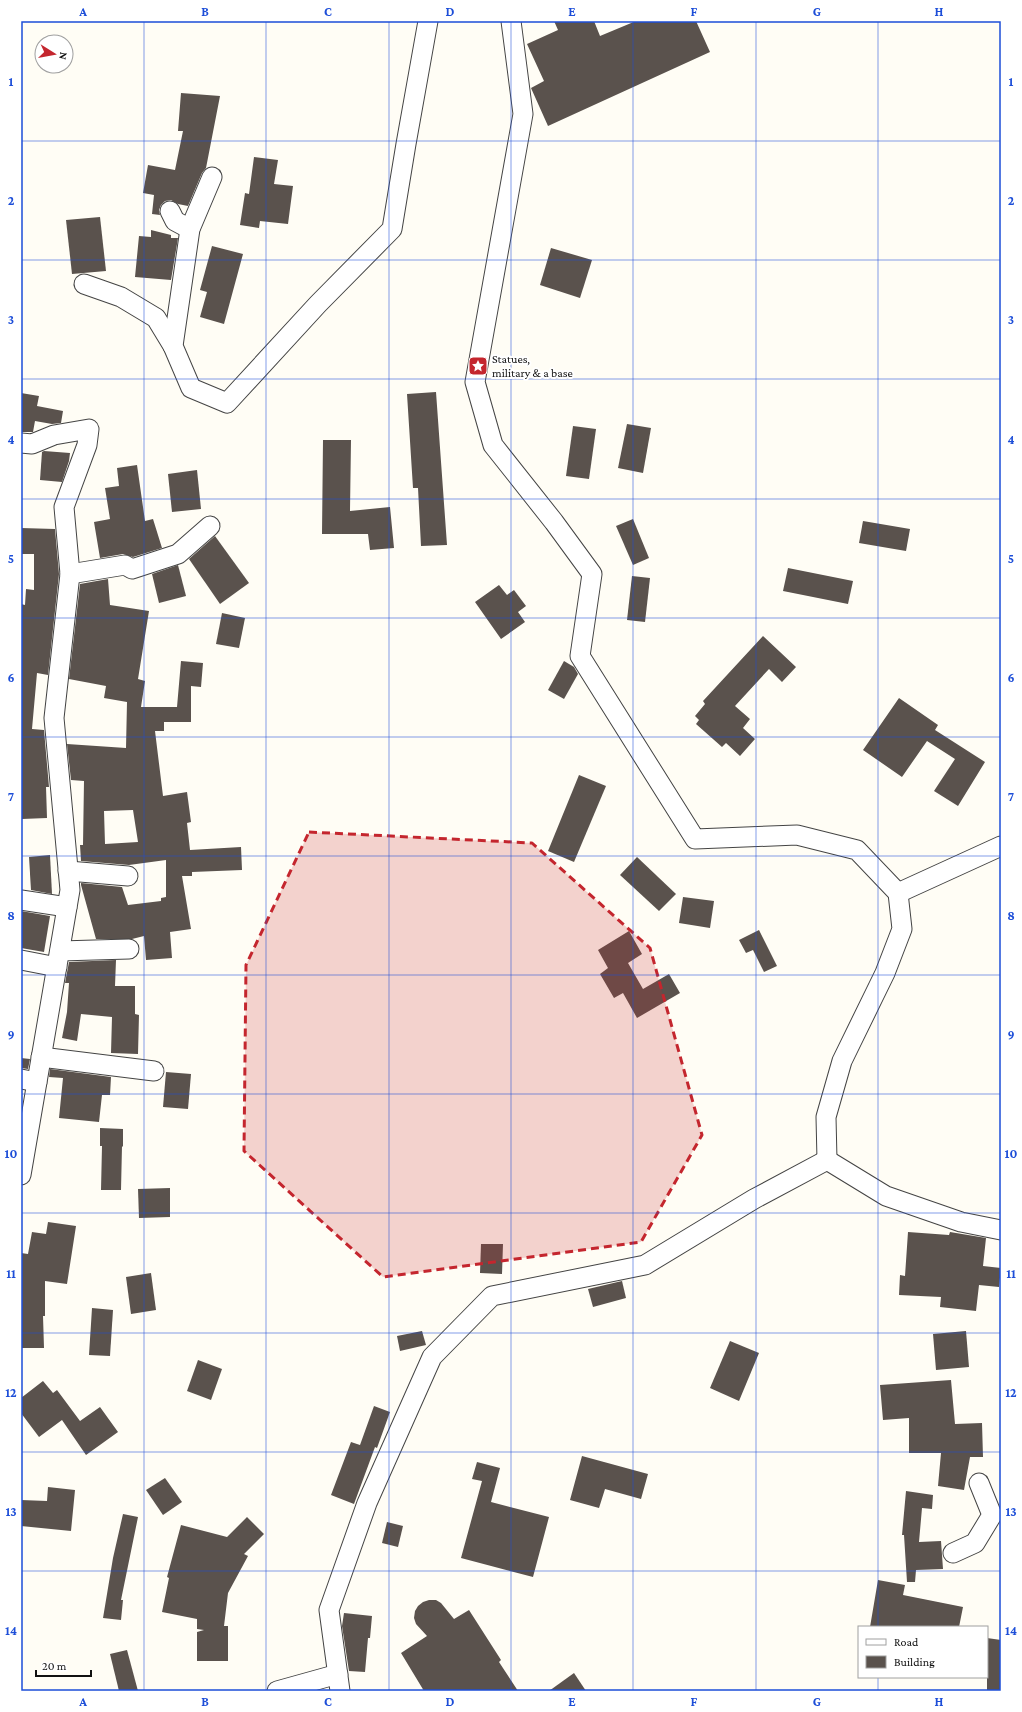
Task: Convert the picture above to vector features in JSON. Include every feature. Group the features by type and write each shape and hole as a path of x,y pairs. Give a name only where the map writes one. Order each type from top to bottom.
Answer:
{"street":[{"path":"84,284 121,297 156,318 173,346 191,388 228,403 318,304 392,229 428,21"},
{"path":"511,21 524,114 475,382 493,445 554,522 592,574 580,656 695,839 797,835 857,850 898,893 902,929 885,973 842,1061 826,1117 827,1160"},
{"path":"173,346 190,229 212,176"},
{"path":"170,211 175,221 190,229"},
{"path":"21,443 32,444 54,435 89,429 87,445 64,507 70,574 54,718 70,890 41,1057 29,1080 21,1175"},
{"path":"70,574 125,565 132,569 178,554 210,526"},
{"path":"898,893 1001,846"},
{"path":"68,871 128,876"},
{"path":"21,900 67,907"},
{"path":"21,960 58,959 129,948"},
{"path":"41,1057 154,1071"},
{"path":"827,1160 886,1196 961,1222 1001,1230"},
{"path":"278,1691 339,1682 329,1610 367,1503 432,1356 492,1296 645,1265 754,1199 827,1160"},
{"path":"953,1553 975,1543 997,1514 979,1483"}],"highlighted area":[{"path":"309,832 532,843 650,948 702,1135 641,1242 383,1277 244,1151 246,965"}],"building":[{"path":"554,21 594,21 600,36 636,21 696,21 710,52 548,126 531,88 544,81 527,44 558,30"},
{"path":"181,93 220,96 206,168 202,173 188,206 178,204 171,200 165,201 159,210 160,215 152,214 154,195 143,193 148,165 175,170 183,131 178,131"},
{"path":"254,157 278,160 274,184 293,186 288,224 260,221 259,228 240,225 245,193 249,194"},
{"path":"100,217 106,271 72,274 66,220"},
{"path":"151,230 171,235 171,238 178,238 171,280 135,277 139,236 151,237"},
{"path":"212,246 243,254 224,324 200,317 207,292 200,290"},
{"path":"551,248 592,260 580,298 540,285"},
{"path":"436,392 447,545 421,546 418,488 413,488 407,394"},
{"path":"21,393 39,396 37,406 63,411 61,423 52,424 35,421 33,432 21,432"},
{"path":"627,424 651,428 643,473 618,468"},
{"path":"573,426 596,429 589,479 566,476"},
{"path":"323,440 351,440 350,511 390,507 394,548 370,550 368,534 322,534"},
{"path":"42,452 70,453 62,482 40,480"},
{"path":"137,465 145,521 153,519 162,548 133,557 123,554 100,558 94,522 110,519 105,488 119,486 117,468"},
{"path":"197,470 201,509 172,512 168,474"},
{"path":"633,519 649,558 633,565 616,526"},
{"path":"863,521 910,529 906,551 859,543"},
{"path":"21,528 55,529 59,574 48,675 37,673 32,729 44,730 49,787 46,787 47,818 22,819 21,604 25,605 26,589 34,590 34,554 21,554"},
{"path":"215,536 249,583 220,604 189,559"},
{"path":"178,565 186,596 159,603 152,574"},
{"path":"788,568 853,581 848,604 783,591"},
{"path":"632,576 650,578 645,622 627,620"},
{"path":"108,579 110,605 149,611 138,679 145,681 141,707 177,707 181,661 203,663 201,687 191,686 191,722 164,722 164,731 155,731 163,796 187,792 191,822 187,823 190,850 241,847 242,870 192,872 192,876 182,876 191,929 170,932 172,958 146,960 144,936 132,939 96,939 81,885 81,883 122,887 128,905 161,901 161,898 166,897 166,860 129,865 81,861 80,845 83,845 84,781 71,780 67,744 126,748 127,702 104,698 106,686 69,679 80,584","holes":["133,810 138,842 105,844 104,811"]},
{"path":"499,585 507,595 514,590 526,606 518,612 525,622 501,639 475,602"},
{"path":"222,613 245,618 239,648 216,644"},
{"path":"763,636 796,667 782,682 769,669 735,706 750,719 743,728 755,739 740,756 726,743 722,747 696,724 699,720 695,716 705,704 703,701"},
{"path":"564,661 574,667 578,674 564,699 548,690"},
{"path":"899,698 938,725 935,730 985,762 958,806 934,791 955,759 927,741 902,777 863,750"},
{"path":"579,775 606,786 574,862 548,851"},
{"path":"50,855 52,894 31,890 29,857"},
{"path":"637,857 676,894 659,911 620,875"},
{"path":"683,897 714,901 710,928 679,923"},
{"path":"21,911 50,916 44,952 21,948"},
{"path":"759,930 777,966 764,972 753,950 746,953 739,940"},
{"path":"629,931 642,954 628,963 643,989 669,974 680,993 637,1018 623,993 614,998 600,974 608,968 598,950"},
{"path":"116,960 115,986 135,986 135,1014 139,1015 138,1054 111,1053 112,1017 81,1014 77,1041 62,1038 67,1012 69,983 65,983 69,962"},
{"path":"21,1058 30,1059 28,1069 21,1068"},
{"path":"50,1069 111,1077 110,1095 102,1095 99,1122 59,1118 63,1078 49,1077"},
{"path":"166,1072 191,1074 188,1109 163,1107"},
{"path":"100,1128 123,1129 121,1190 101,1190 102,1146 100,1146"},
{"path":"170,1188 170,1217 139,1218 138,1189"},
{"path":"48,1222 76,1226 67,1284 45,1281 45,1316 43,1316 44,1348 21,1348 21,1253 28,1254 32,1232 46,1234"},
{"path":"908,1232 949,1235 950,1232 986,1238 983,1266 1001,1268 999,1287 979,1285 976,1311 940,1307 941,1297 899,1295 900,1275 905,1276"},
{"path":"481,1244 503,1244 502,1274 480,1273"},
{"path":"151,1273 156,1310 131,1314 126,1277"},
{"path":"622,1281 626,1298 593,1307 588,1289"},
{"path":"92,1308 113,1310 110,1356 89,1355"},
{"path":"422,1331 426,1345 400,1351 397,1336"},
{"path":"966,1331 969,1367 936,1370 933,1334"},
{"path":"730,1341 759,1353 739,1401 710,1388"},
{"path":"198,1360 222,1369 211,1400 187,1391"},
{"path":"951,1380 955,1424 982,1423 983,1457 970,1457 964,1490 938,1486 941,1453 909,1453 909,1418 883,1420 880,1385"},
{"path":"43,1381 53,1393 57,1390 80,1421 100,1407 118,1432 86,1455 62,1420 39,1437 21,1413 21,1398"},
{"path":"374,1406 390,1412 377,1448 375,1447 354,1504 331,1495 351,1442 360,1445"},
{"path":"582,1456 648,1474 641,1499 605,1489 599,1508 570,1500"},
{"path":"477,1462 500,1468 491,1502 549,1517 533,1577 461,1558 482,1481 472,1479"},
{"path":"165,1478 182,1502 163,1515 146,1490"},
{"path":"48,1487 75,1490 71,1531 21,1526 21,1500 47,1501"},
{"path":"906,1491 933,1495 932,1509 922,1508 919,1542 941,1541 943,1569 916,1570 915,1582 907,1582 904,1535 902,1535"},
{"path":"123,1514 138,1517 121,1600 123,1600 121,1620 103,1618 113,1558"},
{"path":"247,1517 264,1534 244,1554 248,1556 228,1593 224,1626 228,1626 228,1661 197,1661 197,1632 204,1630 197,1629 197,1619 162,1612 169,1578 167,1577 181,1525 227,1537"},
{"path":"387,1522 403,1526 398,1547 382,1543"},
{"path":"878,1580 905,1585 903,1595 963,1607 959,1626 870,1626"},
{"path":"429,1600 436,1600 441,1603 454,1619 469,1610 501,1660 499,1662 518,1691 424,1691 401,1653 427,1636 416,1624 414,1618 415,1611 418,1606"},
{"path":"344,1613 372,1616 370,1638 368,1638 365,1672 349,1671 342,1626"},
{"path":"988,1638 1001,1640 1001,1691 987,1691"},
{"path":"127,1650 138,1691 119,1691 110,1654"},
{"path":"574,1673 586,1691 549,1691"}],"place":[{"name":"Statues, military & a base","path":"478,366"}]}
